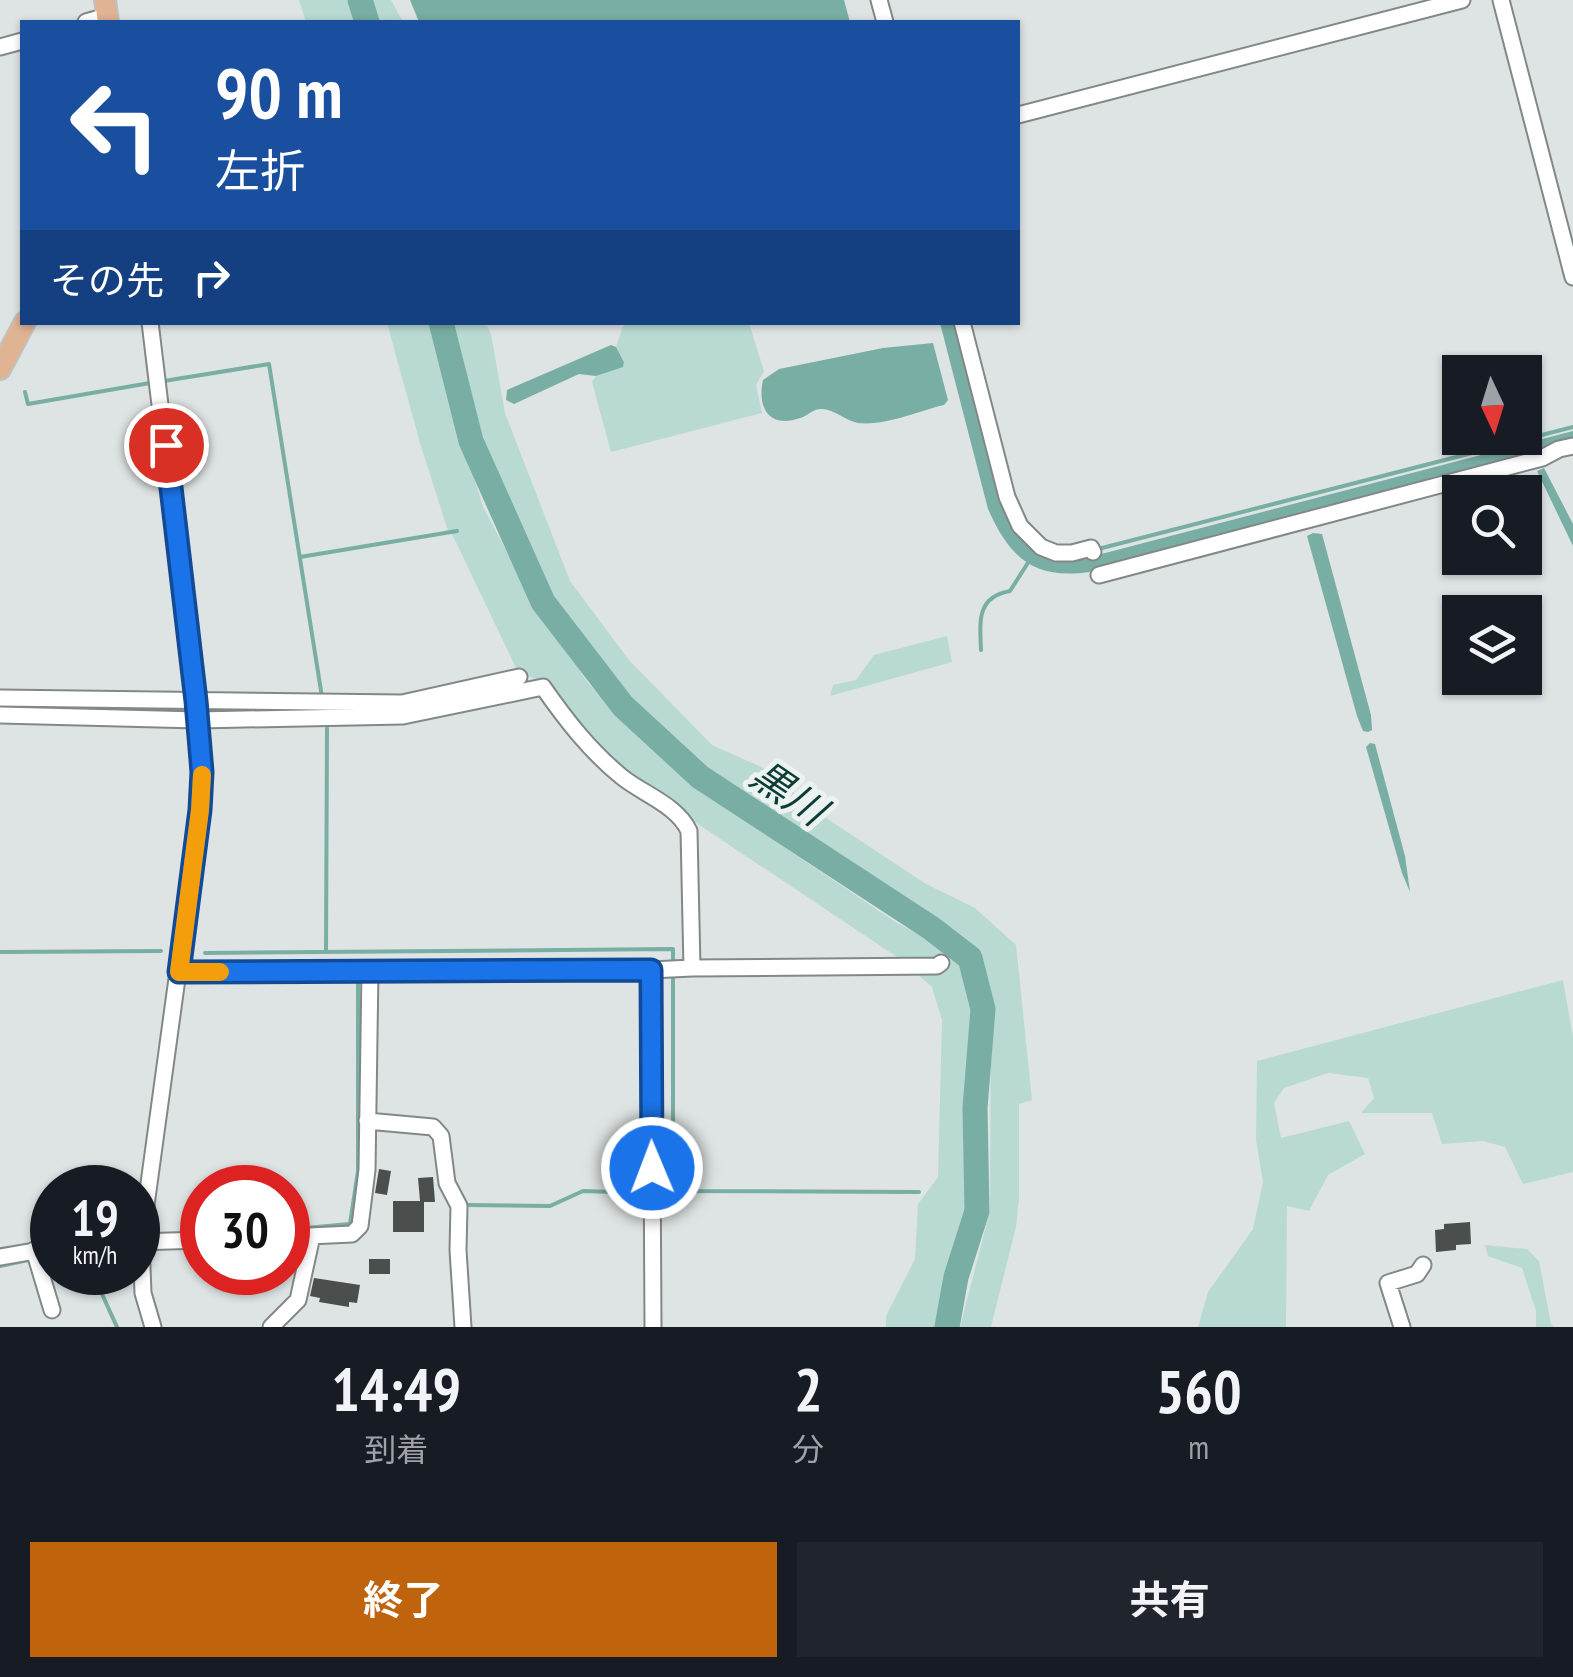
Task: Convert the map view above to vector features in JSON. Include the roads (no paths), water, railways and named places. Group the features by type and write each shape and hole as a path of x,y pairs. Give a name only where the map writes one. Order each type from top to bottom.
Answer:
{"main road":[{"path":"0,370 23,325"}],"street":[{"path":"1020,114 1462,0"},
{"path":"1501,0 1573,276"},
{"path":"150,325 202,772 150,1165"},
{"path":"963,325 1008,497 1020,526 1041,547 1056,553 1072,554 1090,548 1093,552"},
{"path":"1099,575 1536,460 1573,446"},
{"path":"0,698 402,703 519,678"},
{"path":"0,715 198,720 403,716 542,687 578,736 623,778 683,818 689,831 679,968"},
{"path":"180,960 370,970 651,970 936,966 941,962"},
{"path":"270,1327 298,1300 312,1236 352,1234 360,1226 367,1170 370,970"},
{"path":"651,970 654,1327"},
{"path":"367,1121 434,1127 442,1136 446,1183 459,1206 463,1327"},
{"path":"0,1257 30,1258"},
{"path":"1402,1327 1388,1284 1416,1274 1423,1266"},
{"path":"47,1295 52,1310"},
{"path":"144,1295 152,1327"}],"waterway":[{"name":"黒川","path":"360,0 366,20"},
{"name":"黒川","path":"442,325 471,441 543,602 623,706 700,777 931,928 970,958 983,1009 975,1108 977,1211 956,1277 947,1327"},
{"path":"164,381 269,364 322,697"},
{"path":"25,392 28,404 150,383"},
{"path":"1102,548 1573,427"},
{"path":"300,557 457,531"},
{"path":"981,650 982,612 991,599 1010,591 1031,558"},
{"path":"0,706 192,709"},
{"path":"202,709 297,709"},
{"path":"326,952 327,728"},
{"path":"205,953 673,949 673,962"},
{"path":"0,952 161,951"},
{"path":"673,976 673,1191 919,1192"},
{"path":"310,1228 350,1224 358,1171 358,978"},
{"path":"467,1205 550,1206 583,1191 646,1193"},
{"path":"0,1266 30,1260"},
{"path":"102,1295 117,1327"}]}
